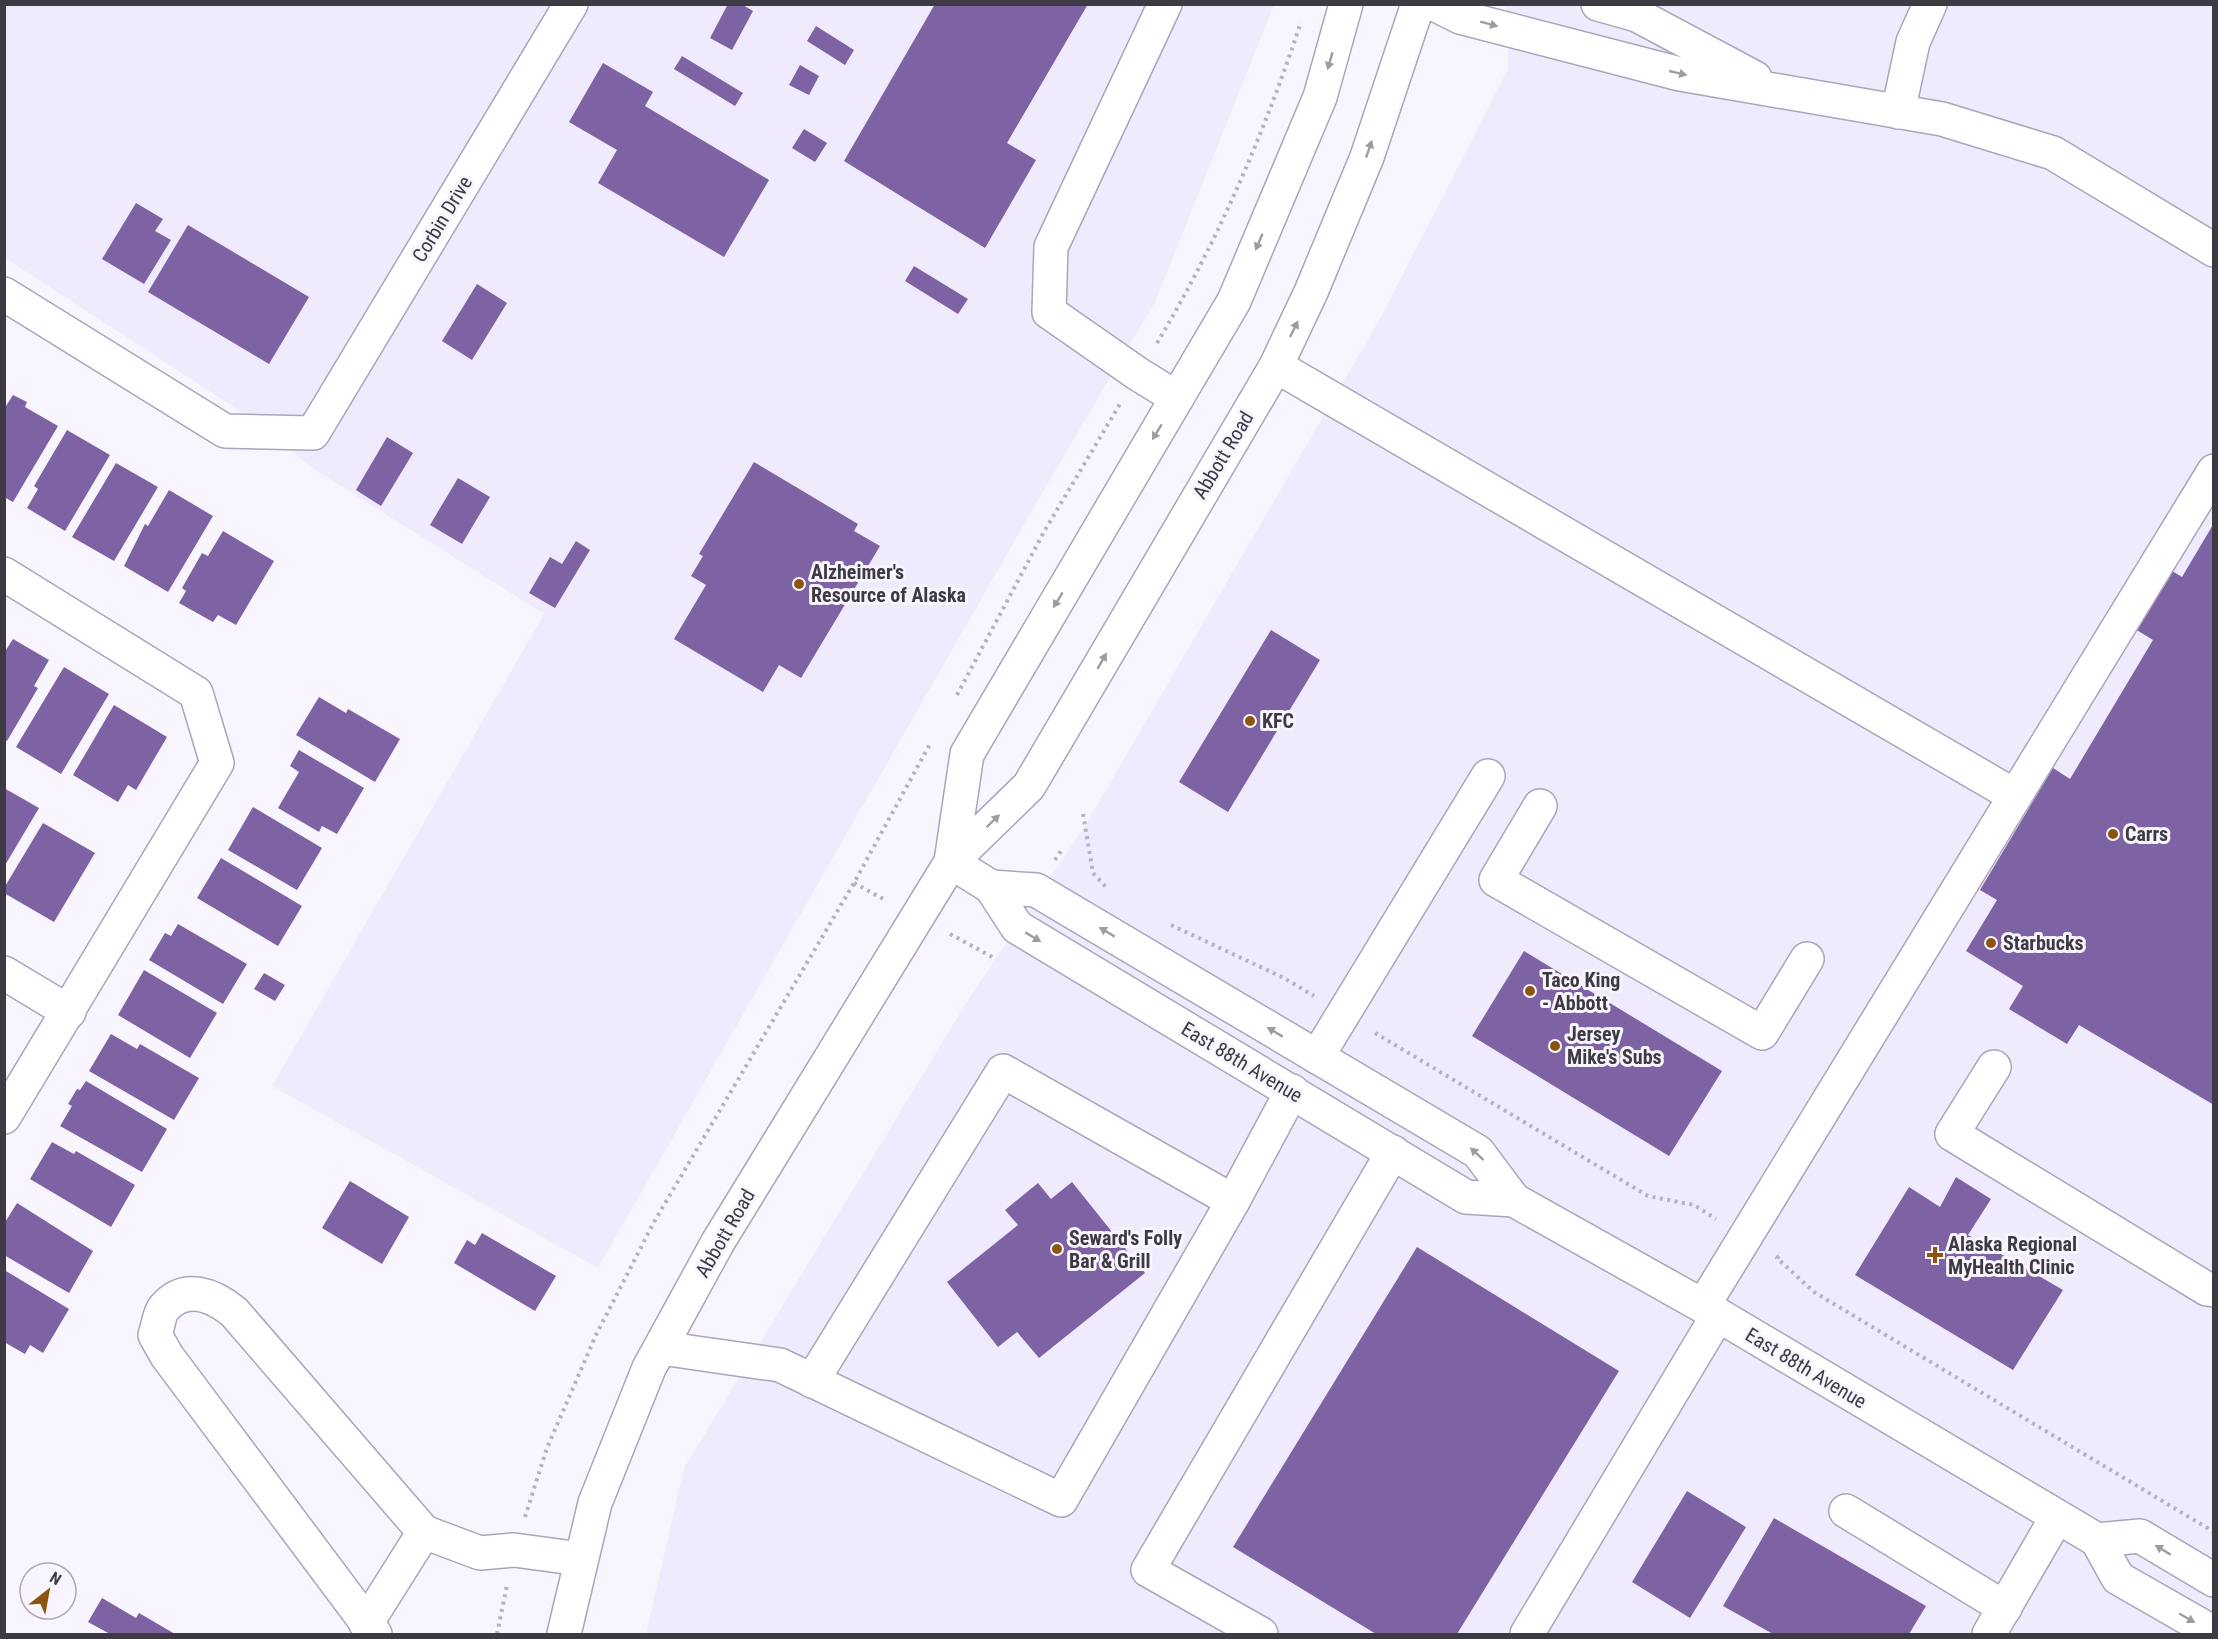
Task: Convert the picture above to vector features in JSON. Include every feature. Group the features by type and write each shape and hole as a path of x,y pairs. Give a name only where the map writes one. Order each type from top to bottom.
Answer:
{"street":[{"name":"Corbin Drive","path":"4,294 225,431 313,433 571,4"},
{"path":"1165,4 1050,247 1049,312 1138,374 1177,398"},
{"name":"Abbott Road","path":"951,862 967,754 1234,301 1320,97 1346,4"},
{"name":"Abbott Road","path":"564,1635 595,1503 649,1368 718,1242 951,862 1029,786 1276,366 1311,292 1367,157 1418,4"},
{"path":"1434,4 1460,17 1680,74 1942,119 2053,153 2214,250"},
{"path":"1598,4 1637,15 1778,91"},
{"path":"1898,112 1913,42 1930,4"},
{"path":"1276,366 2015,796"},
{"path":"1527,1635 1710,1311 2015,796 2214,471"},
{"path":"4,574 196,693 217,763 4,1117"},
{"path":"1317,1057 1488,776"},
{"path":"1540,806 1496,880 1762,1033 1807,959"},
{"name":"East 88th Avenue","path":"951,862 992,887 1017,927 1466,1197 1514,1200"},
{"name":"East 88th Avenue","path":"992,887 1036,890 1478,1152 1514,1200 1710,1311 2097,1540"},
{"path":"4,973 69,1012"},
{"path":"1994,1068 1952,1134 2207,1289 2214,1290"},
{"path":"812,1381 1003,1071 1233,1201"},
{"path":"661,1348 780,1365 1061,1500 1233,1201 1292,1091"},
{"path":"1261,1635 1148,1570 1393,1152"},
{"path":"424,1532 370,1630 167,1356 155,1335 163,1309 182,1296 200,1292 220,1300 234,1312 424,1532 480,1554 514,1550 581,1559"},
{"path":"1846,1511 1997,1621 2057,1517"},
{"path":"2214,1580 2140,1536 2097,1540 2118,1578 2214,1634"}],"path":[{"path":"952,703 1045,530 1168,324 1218,229 1251,156 1303,14"},
{"path":"497,1635 514,1550 547,1448 596,1335 643,1243 854,883 936,734"},
{"path":"1784,1248 1778,1258 1814,1292 2214,1532"}],"shaded area":[{"path":"4,5 1274,5 1155,302 1038,500 598,1268 272,1086 544,614 314,469 237,409 5,258"},
{"path":"1506,5 2213,5 2213,1634 646,1634 684,1468 968,1000 1085,826 1382,315 1508,69"}],"building":[{"path":"728,4 741,4 753,11 732,50 710,38"},
{"path":"935,4 1088,4 1007,143 1036,160 985,248 844,161"},
{"path":"816,26 854,50 845,65 807,41"},
{"path":"682,56 743,93 735,106 674,69"},
{"path":"603,63 653,92 645,106 769,180 724,257 598,183 617,150 569,122"},
{"path":"800,65 819,76 809,95 789,85"},
{"path":"804,129 827,143 815,162 792,148"},
{"path":"136,203 163,219 155,231 171,240 144,284 102,259"},
{"path":"188,225 309,297 269,364 148,292"},
{"path":"914,266 968,299 958,314 905,281"},
{"path":"477,284 507,303 472,360 442,341"},
{"path":"13,395 27,402 25,407 58,426 13,502 4,497 4,409"},
{"path":"67,430 110,455 65,531 27,508 38,489 34,486"},
{"path":"387,437 413,453 381,506 356,490"},
{"path":"754,462 858,524 854,531 880,546 801,678 779,665 763,692 674,639 706,585 691,576 703,556 699,554"},
{"path":"116,463 158,487 114,561 72,537"},
{"path":"458,478 490,497 462,544 430,525"},
{"path":"169,490 213,516 168,592 124,566 145,524 148,526"},
{"name":"Carrs","path":"2214,523 2214,1105 2079,1025 2067,1044 2009,1009 2023,986 1966,951 1997,900 1980,890 2053,768 2070,779 2153,640 2127,624 2162,565 2182,577"},
{"path":"223,531 274,561 236,625 218,615 213,622 179,603 186,591 182,588 202,553 208,556"},
{"path":"576,541 590,550 555,608 529,593 550,557 562,564"},
{"name":"KFC","path":"1271,630 1320,660 1228,812 1179,782"},
{"path":"13,639 49,660 34,686 38,688 7,741 4,739 4,653"},
{"path":"64,667 109,694 61,774 16,747"},
{"path":"319,697 346,713 348,709 400,739 375,782 296,735"},
{"path":"114,705 167,737 136,790 128,785 118,802 73,775"},
{"path":"299,750 364,788 337,834 322,826 319,832 278,808 299,772 290,766"},
{"path":"4,788 39,808 4,867"},
{"path":"253,807 322,848 297,890 228,850"},
{"path":"43,823 95,853 54,922 4,893 4,888"},
{"path":"221,858 302,906 278,946 197,898"},
{"path":"178,924 247,964 223,1004 149,960 165,933 171,936"},
{"path":"1524,951 1722,1071 1669,1156 1472,1036"},
{"path":"144,970 217,1013 190,1058 118,1015"},
{"path":"264,973 285,985 275,1001 254,989"},
{"path":"111,1034 137,1049 140,1044 199,1078 174,1120 89,1071"},
{"path":"86,1081 167,1129 142,1172 60,1126 72,1106 68,1104 77,1089 80,1090"},
{"path":"52,1142 74,1154 76,1151 135,1185 111,1227 30,1179"},
{"name":"Alaska Regional MyHealth Clinic","path":"1956,1177 1991,1199 1968,1235 2063,1290 2013,1370 1855,1275 1909,1187 1940,1207"},
{"path":"350,1181 409,1217 382,1264 322,1228"},
{"name":"Seward's Folly Bar & Grill","path":"1072,1182 1145,1273 1039,1358 1017,1332 998,1347 947,1282 1018,1225 1005,1210 1038,1183 1051,1199"},
{"path":"17,1203 93,1251 69,1293 4,1255 4,1224"},
{"path":"482,1233 556,1276 535,1311 454,1263 467,1240 475,1245"},
{"path":"1417,1247 1619,1371 1457,1634 1376,1634 1233,1547"},
{"path":"6,1271 69,1309 43,1353 30,1345 25,1354 4,1342"},
{"path":"1687,1491 1746,1527 1690,1618 1632,1582"},
{"path":"1774,1518 1926,1606 1909,1634 1773,1634 1723,1606"},
{"path":"102,1598 136,1618 139,1613 175,1634 110,1634 88,1622"}],"place":[{"name":"Alzheimer's Resource of Alaska","path":"799,584"},
{"name":"KFC","path":"1250,721"},
{"name":"Carrs","path":"2113,834"},
{"name":"Starbucks","path":"1991,943"},
{"name":"Taco King - Abbott","path":"1530,991"},
{"name":"Jersey Mike's Subs","path":"1555,1046"},
{"name":"Seward's Folly Bar & Grill","path":"1057,1249"},
{"name":"Alaska Regional MyHealth Clinic","path":"1935,1255"}]}
